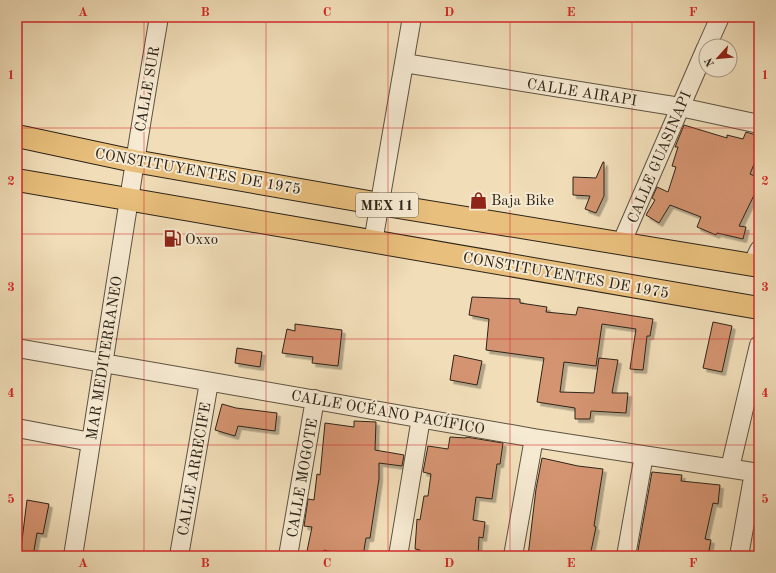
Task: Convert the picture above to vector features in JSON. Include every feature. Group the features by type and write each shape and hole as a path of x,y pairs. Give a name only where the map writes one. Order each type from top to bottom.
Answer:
{"main road":[{"name":"CONSTITUYENTES DE 1975","path":"17,136 134,161 380,204 621,244 757,260"},
{"name":"CONSTITUYENTES DE 1975","path":"17,180 759,308"}],"street":[{"name":"CALLE SUR","path":"134,161 159,17"},
{"path":"373,242 412,17"},
{"name":"CALLE GUASINAPI","path":"710,38 720,17"},
{"name":"CALLE AIRAPI","path":"404,63 680,107 759,124"},
{"name":"CALLE GUASINAPI","path":"621,244 698,65"},
{"name":"MAR MEDITERRANEO","path":"73,556 134,161"},
{"path":"730,468 759,345"},
{"name":"CALLE OCÉANO PACÍFICO","path":"17,348 534,438 644,456 757,472"},
{"name":"CALLE ARRECIFE","path":"179,556 209,382"},
{"name":"CALLE MOGOTE","path":"288,556 315,399"},
{"path":"398,556 421,418"},
{"path":"17,428 91,442"},
{"path":"513,556 534,438"},
{"path":"626,556 644,456"},
{"path":"739,556 757,472"}],"building":[{"path":"684,125 727,138 727,135 743,139 746,132 759,136 759,152 750,174 759,178 759,185 739,226 746,227 743,239 717,233 716,235 697,227 701,217 670,205 659,223 646,215 655,200 652,198 657,187 668,192 676,167 672,166 678,147 675,147"},
{"path":"603,162 604,196 596,213 585,209 590,196 573,195 573,177 596,178"},
{"path":"472,297 520,299 520,303 547,307 546,312 576,315 578,307 653,319 650,336 647,336 643,370 630,369 636,329 602,324 596,366 564,362 560,392 594,393 599,358 618,360 612,393 628,393 626,413 591,411 590,419 575,419 575,408 537,402 544,358 486,350 489,319 469,315"},
{"path":"713,322 732,326 722,372 703,368"},
{"path":"295,324 342,330 338,366 312,363 313,357 282,353 287,329 295,331"},
{"path":"237,348 262,352 260,367 235,363"},
{"path":"454,355 482,361 477,385 450,380"},
{"path":"222,404 236,408 277,413 275,431 238,426 235,436 215,430"},
{"path":"354,421 376,422 375,450 404,455 402,466 379,463 379,479 370,538 366,538 363,556 353,556 324,550 323,556 306,556 312,527 304,526 308,499 314,500 317,474 320,475 325,423 354,427"},
{"path":"450,437 466,437 503,443 500,464 497,464 492,499 476,497 473,520 485,522 483,538 479,537 478,556 419,556 420,550 415,549 417,519 420,520 424,496 428,496 431,474 423,472 428,446 448,449"},
{"path":"542,458 578,466 603,469 594,526 596,527 590,556 528,556 536,489"},
{"path":"652,472 682,475 681,481 720,485 718,504 713,503 705,539 711,540 708,556 689,556 662,551 662,556 637,556"},
{"path":"27,500 49,504 43,534 37,533 33,556 20,556"}],"place":[{"name":"Baja Bike","path":"478,200"},
{"name":"Oxxo","path":"172,239"}]}
